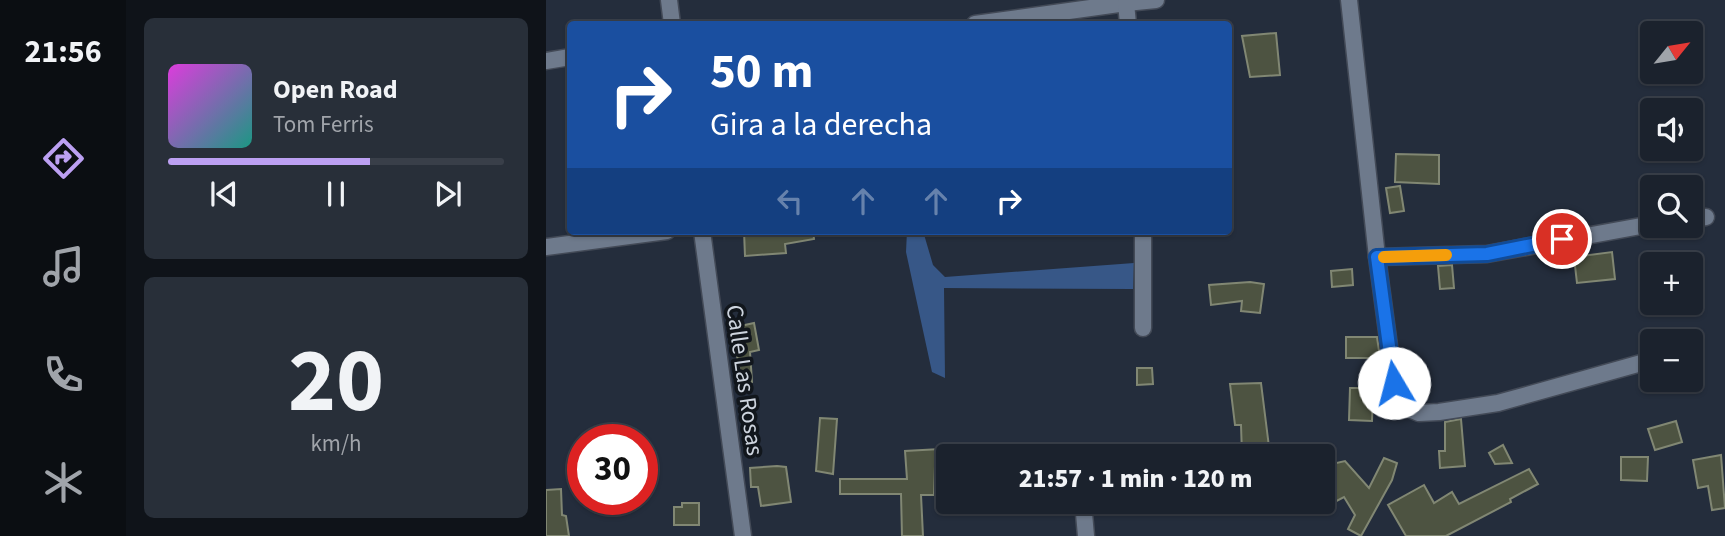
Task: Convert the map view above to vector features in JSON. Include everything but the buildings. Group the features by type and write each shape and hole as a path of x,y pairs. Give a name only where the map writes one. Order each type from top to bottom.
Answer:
{"street":[{"path":"669,0 672,21"},
{"path":"996,21 1156,0"},
{"path":"1349,0 1377,257 1394,383 1407,408 1419,413 1498,403 1640,363"},
{"path":"1126,2 1128,21"},
{"path":"546,61 567,58"},
{"path":"1377,257 1487,254 1640,226"},
{"path":"546,247 637,235"},
{"name":"Calle Las Rosas","path":"703,235 743,536"},
{"path":"1143,235 1143,328"},
{"path":"1084,514 1086,536"}],"shaded area":[{"path":"907,235 924,235 933,265 945,277 1134,263 1133,289 944,288 945,378 932,372 906,252"}],"slow traffic":[{"path":"1384,257 1446,255"}],"route":[{"path":"1394,383 1377,257 1487,254 1562,239"}]}
